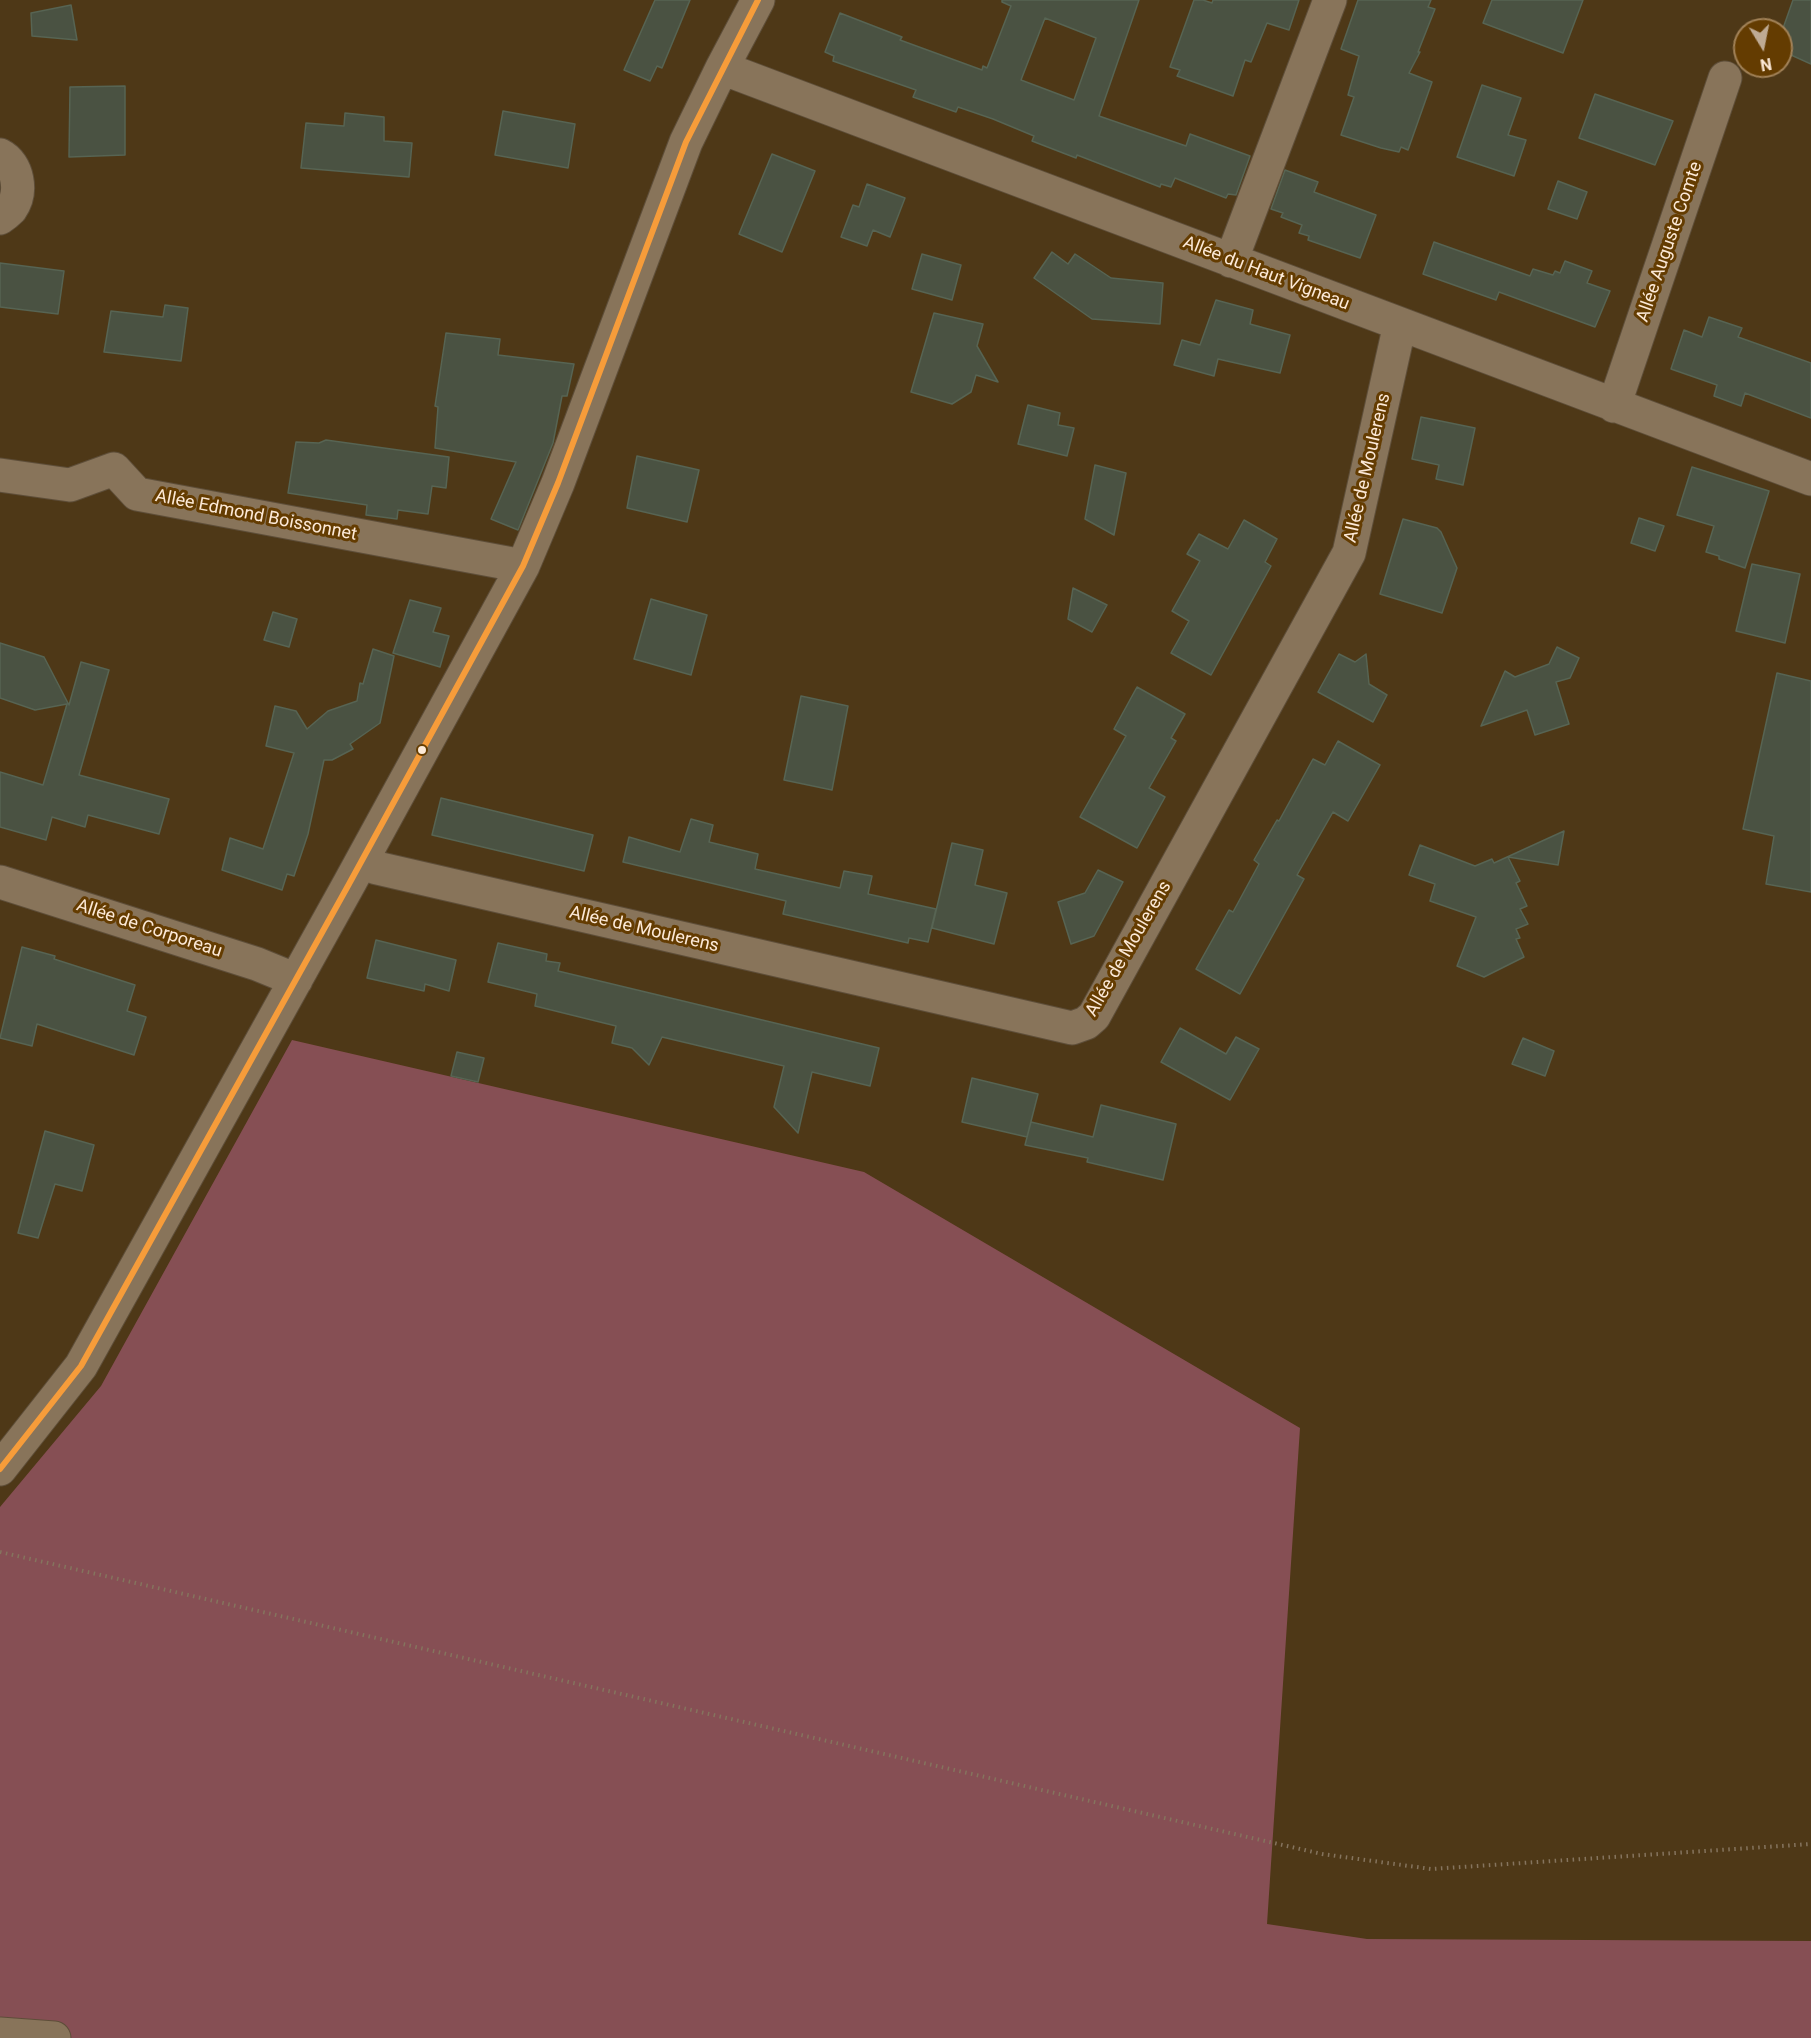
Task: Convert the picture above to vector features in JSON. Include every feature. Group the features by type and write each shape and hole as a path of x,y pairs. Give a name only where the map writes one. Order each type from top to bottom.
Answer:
{"street":[{"path":"0,1469 81,1366 523,566 558,483 686,142 758,0"},
{"path":"1231,261 1330,0"},
{"name":"Allée du Haut Vigneau","path":"722,68 1614,406 1811,478"},
{"name":"Allée Auguste Comte","path":"1614,406 1725,78"},
{"path":"0,155 12,164 17,175 16,193 11,209 0,218"},
{"name":"Allée de Moulerens","path":"361,862 377,868 1072,1028 1086,1023 1094,1016 1349,553 1400,324"},
{"name":"Allée Edmond Boissonnet","path":"0,476 70,485 114,469 137,494 523,566"},
{"name":"Allée de Corporeau","path":"0,882 257,964 296,980"},
{"path":"0,2034 54,2038"}],"path":[{"path":"0,1552 1322,1854 1431,1869 1811,1844"}],"shaded area":[{"path":"292,1040 864,1172 1300,1428 1267,1924 1367,1939 1811,1941 1811,2038 54,2038 0,2034 0,1507 101,1386"}],"building":[{"path":"655,0 690,0 662,68 657,66 650,81 624,70"},
{"path":"1002,0 1139,0 1099,116 1186,146 1190,134 1250,156 1236,195 1228,194 1226,198 1175,178 1171,187 1161,184 1160,187 1077,155 1076,158 1032,141 1034,136 993,119 958,107 956,112 913,97 916,90 833,61 834,56 825,52 840,13 902,37 900,40 982,70 983,66 987,68 1011,6","holes":["1045,18 1096,38 1074,100 1021,80"]},
{"path":"1194,0 1212,3 1213,0 1299,0 1289,30 1267,23 1251,62 1245,60 1233,96 1177,76 1180,70 1170,67"},
{"path":"1358,0 1431,0 1428,7 1435,9 1418,52 1420,52 1409,73 1432,82 1408,150 1401,147 1399,152 1381,148 1341,135 1354,97 1348,95 1359,56 1341,49"},
{"path":"1492,0 1583,0 1563,53 1483,23"},
{"path":"1793,0 1811,0 1811,64 1793,56 1793,18 1787,18"},
{"path":"71,5 77,40 32,36 31,13"},
{"path":"1482,85 1521,98 1508,135 1526,140 1514,176 1457,157"},
{"path":"125,86 125,155 69,157 70,87"},
{"path":"1595,94 1673,121 1655,165 1579,138"},
{"path":"503,111 575,124 568,168 495,155"},
{"path":"345,113 384,117 384,141 412,143 409,177 301,168 306,123 344,126"},
{"path":"772,154 815,171 782,252 739,234"},
{"path":"1285,170 1318,182 1314,192 1376,215 1360,258 1308,240 1309,236 1299,233 1302,225 1281,217 1283,213 1271,209"},
{"path":"1558,181 1587,192 1577,219 1548,209"},
{"path":"867,184 905,198 890,237 873,230 867,246 841,237 853,205 859,207"},
{"path":"1434,242 1530,276 1533,269 1553,275 1555,271 1560,273 1565,261 1592,271 1587,283 1610,291 1595,327 1499,292 1496,300 1423,274"},
{"path":"1052,252 1068,264 1075,254 1111,278 1163,283 1160,324 1092,319 1034,278"},
{"path":"922,254 961,265 952,300 912,289"},
{"path":"0,263 64,271 58,314 0,307"},
{"path":"1216,300 1253,310 1250,324 1290,335 1280,373 1218,359 1214,376 1174,365 1182,340 1200,345"},
{"path":"165,305 188,308 181,361 104,352 111,311 163,317"},
{"path":"934,313 983,324 977,346 998,382 976,375 971,392 952,404 911,392"},
{"path":"1709,317 1742,328 1738,337 1811,363 1811,418 1745,393 1741,406 1714,396 1717,385 1671,369 1684,330 1702,337"},
{"path":"446,333 500,339 498,355 574,364 567,396 562,396 553,443 518,530 491,519 516,462 435,448 438,407 435,406"},
{"path":"1028,405 1060,413 1058,425 1074,428 1067,456 1018,444"},
{"path":"1421,417 1475,428 1463,485 1436,479 1439,465 1412,459"},
{"path":"326,440 449,457 446,488 432,486 428,514 398,510 397,519 366,515 367,505 288,493 296,442 319,443"},
{"path":"637,456 699,470 687,522 627,508"},
{"path":"1095,465 1126,473 1114,535 1085,519"},
{"path":"1692,467 1769,491 1745,568 1706,552 1714,526 1677,515"},
{"path":"1639,518 1664,526 1655,551 1631,543"},
{"path":"1403,519 1437,528 1457,568 1442,613 1380,594"},
{"path":"1244,520 1277,539 1265,562 1271,566 1211,675 1171,653 1189,621 1172,611 1200,561 1187,554 1199,534 1228,549"},
{"path":"1752,564 1800,574 1785,643 1736,631"},
{"path":"1073,588 1107,605 1092,632 1068,619"},
{"path":"651,599 707,615 691,675 634,659"},
{"path":"410,600 441,608 433,632 449,636 440,667 393,653"},
{"path":"273,612 297,619 289,647 264,640"},
{"path":"0,643 44,657 69,705 81,662 109,670 79,775 169,799 159,834 88,815 85,827 52,817 46,840 0,827 0,772 43,785 67,704 35,710 0,698"},
{"path":"1557,647 1579,658 1570,678 1556,682 1569,724 1535,735 1527,710 1481,726 1505,671 1515,677 1549,664"},
{"path":"373,649 394,656 380,723 350,744 353,749 332,760 324,760 308,834 294,876 287,874 282,890 222,870 230,838 263,849 294,753 266,746 275,706 296,711 307,729 328,711 357,701 360,683 363,684"},
{"path":"1339,654 1355,662 1366,654 1369,684 1387,695 1373,722 1318,692"},
{"path":"1777,673 1811,681 1811,892 1766,884 1774,836 1743,829"},
{"path":"1137,687 1185,714 1171,738 1176,741 1149,788 1165,797 1137,848 1080,817 1126,736 1114,729"},
{"path":"801,696 848,706 832,790 784,780"},
{"path":"1338,741 1380,765 1348,821 1333,812 1297,875 1304,879 1240,994 1196,969 1229,910 1233,912 1259,864 1254,860 1277,820 1279,821 1313,759 1325,765"},
{"path":"441,798 593,835 584,871 432,835"},
{"path":"691,819 713,825 709,842 758,854 755,869 840,888 844,871 872,876 868,894 936,909 928,942 909,938 908,943 783,914 786,901 623,862 629,837 680,852"},
{"path":"1564,831 1558,865 1508,857 1520,881 1516,883 1527,906 1520,909 1528,924 1516,929 1520,938 1516,939 1524,957 1484,977 1457,966 1476,917 1430,901 1435,884 1409,875 1420,845 1475,866 1492,859 1494,863"},
{"path":"952,843 983,850 975,885 1007,893 994,944 932,928"},
{"path":"1098,870 1123,882 1094,936 1071,944 1058,902 1085,893"},
{"path":"376,940 456,960 449,991 425,984 424,991 367,978"},
{"path":"498,943 547,954 546,961 560,963 558,971 879,1048 870,1086 812,1072 798,1133 774,1107 784,1066 662,1037 649,1065 632,1048 612,1043 616,1026 535,1006 537,994 488,982"},
{"path":"22,947 55,956 54,959 135,985 127,1011 146,1017 134,1055 37,1024 32,1046 0,1038"},
{"path":"1180,1028 1226,1054 1236,1037 1259,1049 1230,1100 1161,1062"},
{"path":"1523,1038 1554,1051 1545,1076 1512,1064"},
{"path":"457,1052 484,1058 478,1082 451,1076"},
{"path":"972,1078 1038,1094 1027,1137 962,1122"},
{"path":"1101,1105 1176,1124 1163,1180 1087,1162 1088,1158 1025,1145 1031,1122 1093,1137"},
{"path":"45,1131 94,1145 82,1191 55,1184 38,1238 18,1233"}],"transit line":[{"path":"0,1469 81,1366 523,566 558,483 686,142 758,0"}]}
